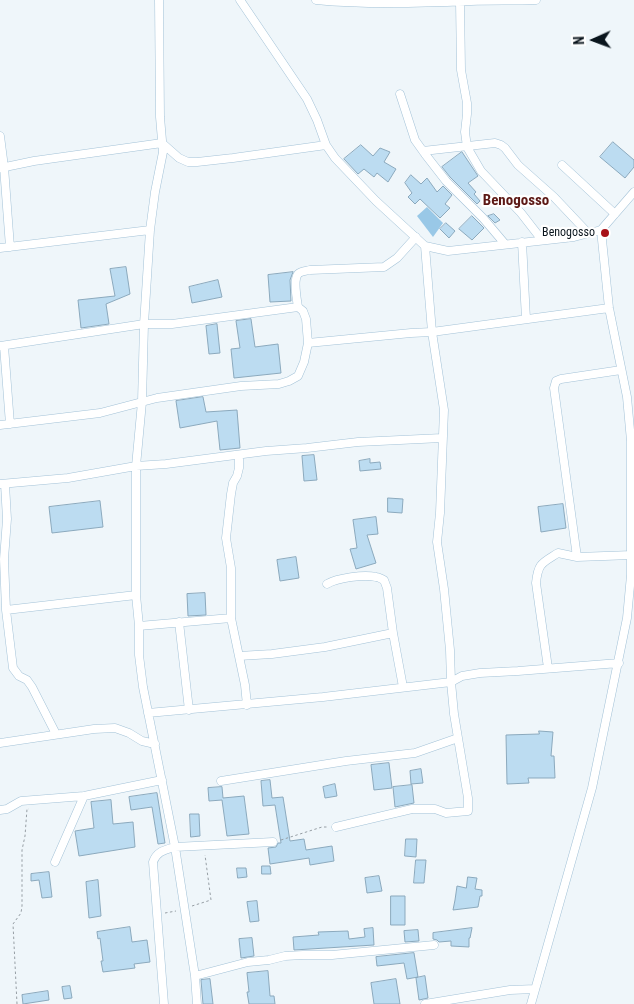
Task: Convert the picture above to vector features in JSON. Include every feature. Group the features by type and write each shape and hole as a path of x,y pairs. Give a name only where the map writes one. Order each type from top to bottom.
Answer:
{"street":[{"path":"159,0 162,159 150,230 144,324 142,402 136,466 136,595 139,655 148,713 175,847 195,976 197,1004"},
{"path":"240,0 307,98 326,145 335,158 376,202 425,246 448,251 574,237 602,230 634,192"},
{"path":"316,0 406,3 536,0"},
{"path":"460,1 461,70 468,114 465,132 467,147 481,171 542,240"},
{"path":"400,94 415,140 446,181 483,218 504,244"},
{"path":"0,136 10,247"},
{"path":"2,167 162,143 179,158 188,162 233,158 326,145"},
{"path":"423,151 495,143 501,145 518,165 554,197 588,233"},
{"path":"562,165 615,214"},
{"path":"0,248 150,230"},
{"path":"531,1004 592,788 619,663 627,618 631,575 632,441 627,397 609,308 602,230"},
{"path":"0,425 100,413 157,398 241,386 289,382 298,376 304,362 308,344 306,319 303,311 298,307 295,279 298,274 303,271 384,267 397,258 416,237"},
{"path":"522,242 526,319"},
{"path":"336,827 412,809 435,809 446,813 468,811 468,798 451,682 444,589 437,542 440,514 444,410 432,332 425,246"},
{"path":"10,424 2,346 144,324 172,324 298,307"},
{"path":"308,344 432,332 609,308"},
{"path":"577,557 554,388 556,381 561,379 621,370"},
{"path":"56,734 32,687 27,680 19,676 14,668 6,610 4,559 7,518 3,484 68,478 136,466 358,442 442,438"},
{"path":"239,455 240,468 233,483 226,538 231,568 231,618 245,685 247,705"},
{"path":"548,668 536,583 537,571 541,564 558,553 577,557 632,555"},
{"path":"327,584 333,581 363,576 384,580 387,588 392,633 403,687"},
{"path":"6,610 136,595"},
{"path":"139,626 231,618"},
{"path":"178,622 190,710"},
{"path":"239,656 325,647 392,633"},
{"path":"148,713 247,705 451,682 462,676 480,673 619,663"},
{"path":"0,743 94,729 115,728 129,733 142,741 155,744"},
{"path":"221,781 346,761 415,753 458,738"},
{"path":"0,810 21,801 84,796 162,780"},
{"path":"55,862 84,796"},
{"path":"164,1004 153,862 155,856 175,847 274,842"},
{"path":"195,976 248,962 285,956 303,954 332,955 434,945"},
{"path":"425,1004 510,990 535,989"}],"path":[{"path":"17,1004 13,924 21,913 22,906 21,857 27,810"},
{"path":"274,842 322,827 336,827"},
{"path":"204,846 211,900"}],"shaded area":[{"path":"427,207 443,223 433,237 417,216"}],"building":[{"path":"613,142 634,160 634,167 625,178 600,157"},
{"path":"361,145 373,156 380,148 390,152 384,162 396,169 388,182 377,173 374,177 364,169 358,174 344,159"},
{"path":"462,152 478,176 468,183 476,192 474,194 480,201 477,204 442,167"},
{"path":"411,175 421,184 427,178 437,192 443,186 452,195 445,204 450,208 440,218 420,199 415,204 408,197 412,193 405,183"},
{"path":"494,214 500,220 495,223 488,216"},
{"path":"472,216 484,228 472,240 459,229"},
{"path":"446,223 455,231 449,238 440,229"},
{"path":"126,267 130,294 106,304 109,324 81,328 78,300 115,296 110,269"},
{"path":"293,272 290,280 291,301 270,302 268,275"},
{"path":"218,280 222,297 192,303 189,287"},
{"path":"251,319 255,347 278,344 281,373 234,378 231,349 240,348 236,321"},
{"path":"217,324 220,353 209,354 206,326"},
{"path":"203,397 206,412 237,410 240,448 220,450 217,421 180,428 176,401"},
{"path":"314,455 317,480 304,481 302,456"},
{"path":"370,459 370,463 380,462 381,469 360,471 359,461"},
{"path":"388,498 403,499 402,513 388,512"},
{"path":"100,501 103,527 52,533 49,507"},
{"path":"563,504 566,528 541,532 538,507"},
{"path":"376,517 378,534 367,535 376,563 356,569 350,549 357,548 353,520"},
{"path":"296,557 299,578 280,581 277,560"},
{"path":"205,593 206,615 188,616 187,594"},
{"path":"539,731 553,732 551,756 554,756 555,778 528,778 529,783 507,784 506,735 539,734"},
{"path":"389,763 392,788 374,790 371,765"},
{"path":"421,769 423,783 411,784 410,771"},
{"path":"270,780 272,798 283,797 290,841 304,839 306,850 332,846 334,861 310,865 309,858 270,864 268,848 276,847 278,843 281,843 275,805 263,806 261,781"},
{"path":"335,784 337,796 325,798 323,787"},
{"path":"412,785 414,803 395,807 393,787"},
{"path":"222,787 223,798 244,796 249,834 227,836 222,800 209,801 208,788"},
{"path":"157,793 165,843 158,844 152,807 131,810 129,797"},
{"path":"111,800 113,824 133,822 135,847 79,856 75,831 94,828 91,802"},
{"path":"190,814 199,814 200,836 191,837"},
{"path":"406,839 417,839 416,857 405,856"},
{"path":"416,860 426,860 424,883 414,883"},
{"path":"262,866 270,866 271,874 262,874"},
{"path":"237,868 246,868 247,877 238,878"},
{"path":"49,872 52,897 42,898 39,880 31,881 31,874"},
{"path":"379,876 382,891 367,893 365,878"},
{"path":"468,877 477,878 475,889 482,890 478,907 453,910 457,886 466,888"},
{"path":"98,880 101,916 89,918 86,882"},
{"path":"391,896 405,896 405,925 391,925"},
{"path":"257,901 259,921 250,922 247,902"},
{"path":"130,927 132,942 147,940 150,962 134,964 135,968 103,972 100,938 98,939 97,932"},
{"path":"373,928 374,945 294,950 293,937 319,935 318,932 348,931 349,939 365,937 364,929"},
{"path":"472,928 469,947 451,946 451,941 439,942 433,939 433,933"},
{"path":"418,930 419,941 405,942 404,931"},
{"path":"252,938 254,956 241,958 239,939"},
{"path":"414,953 418,977 407,979 404,963 377,966 376,957"},
{"path":"268,971 270,996 274,996 275,1004 249,1004 247,973"},
{"path":"425,976 428,998 419,1000 416,978"},
{"path":"210,979 213,1004 203,1004 201,980"},
{"path":"396,979 400,1004 374,1004 371,983"},
{"path":"70,986 72,998 64,999 62,987"},
{"path":"48,991 49,1000 23,1004 22,995"}],"place":[{"name":"Benogosso","path":"605,233"}],"district":[{"name":"Benogosso","path":"516,201"}]}
